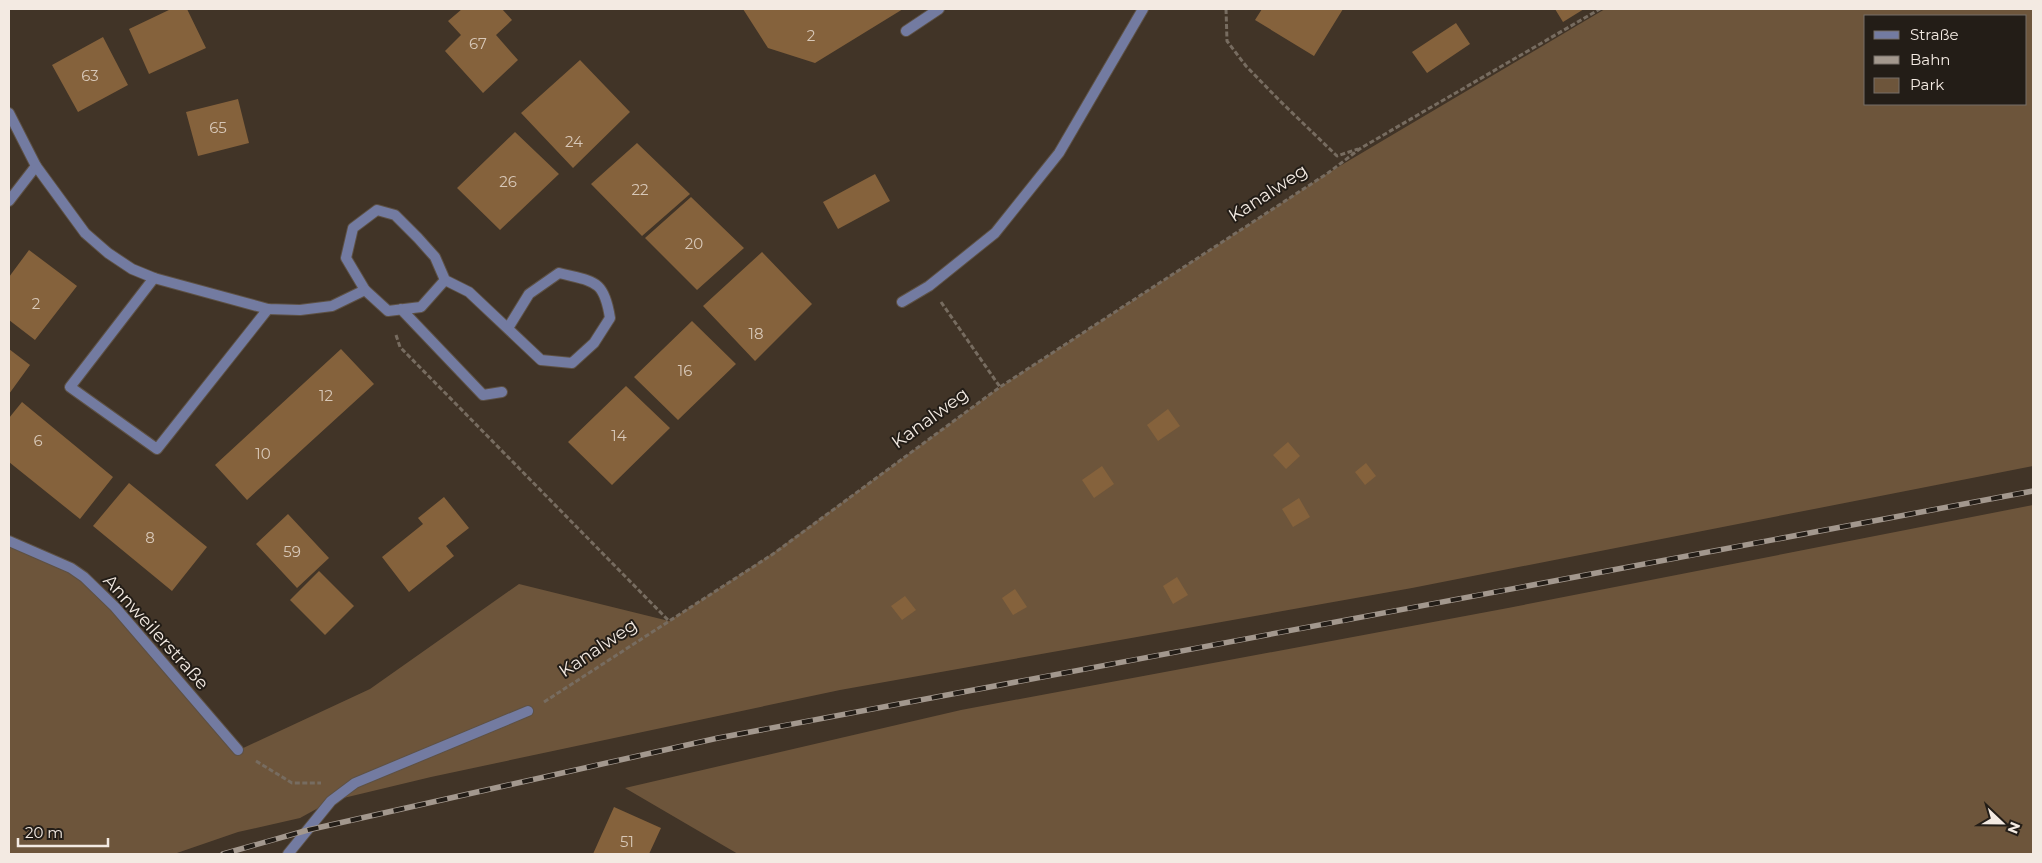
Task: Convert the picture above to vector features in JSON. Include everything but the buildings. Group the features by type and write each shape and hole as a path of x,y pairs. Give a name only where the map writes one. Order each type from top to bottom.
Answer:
{"street":[{"path":"906,31 938,9"},
{"path":"902,302 930,286 995,233 1060,153 1143,9"},
{"path":"9,113 36,166 85,233 108,254 132,269 154,278 268,308 300,310 332,306 365,290"},
{"path":"9,201 36,166"},
{"path":"445,280 420,307 388,310 365,290 346,258 353,228 377,210 395,215 435,257 445,280 469,292 541,360 572,363 594,343 610,318 607,298 596,283 559,273 529,294 508,328"},
{"path":"154,278 70,387 157,449 268,308"},
{"path":"401,309 483,394 502,392"},
{"name":"Annweilerstraße","path":"9,541 71,568 84,577 115,607 238,750"},
{"path":"288,854 331,800 355,782 528,711"}],"path":[{"path":"1226,9 1227,42 1280,101 1337,156 1361,148"},
{"name":"Kanalweg","path":"528,711 552,698 773,554 1000,388 1328,173 1361,148 1600,9"},
{"path":"930,286 1000,388"},
{"path":"388,310 400,347 669,621"},
{"path":"238,750 292,783 355,782"}],"green space":[{"path":"1605,9 2033,9 2033,466 1412,588 840,690 431,777 331,801 300,818 238,832 174,854 9,854 9,541 84,577 239,750 370,689 519,584 669,621 773,553 1000,387 1328,173"},
{"path":"2033,505 2033,854 738,854 625,788 961,710 1508,608"}],"railway":[{"path":"223,854 308,830 718,738 2033,491"}]}
